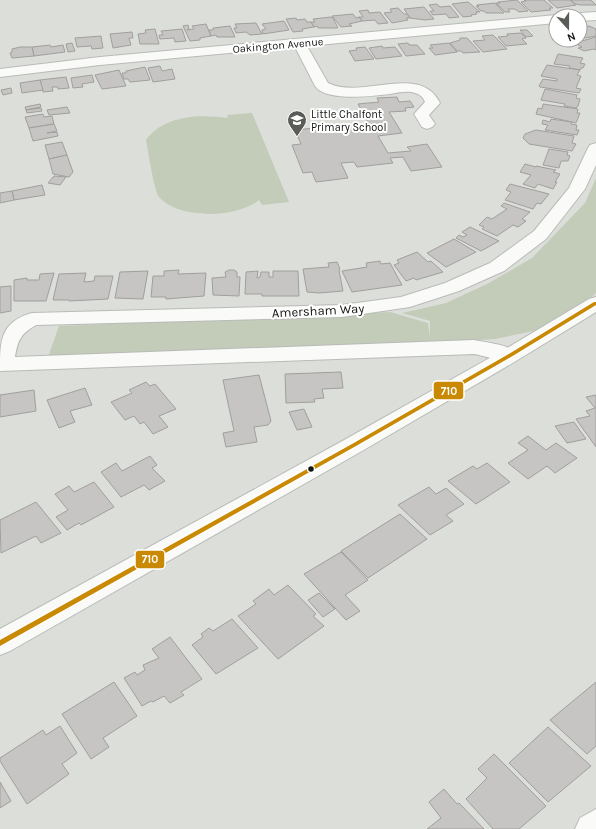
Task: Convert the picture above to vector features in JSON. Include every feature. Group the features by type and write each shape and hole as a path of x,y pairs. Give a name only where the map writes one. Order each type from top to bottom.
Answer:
{"street":[{"name":"Oakington Avenue","path":"0,74 100,61 548,20"},
{"path":"300,43 322,86 327,90 341,92 409,87 420,89 429,94 433,102 421,114 427,124"},
{"name":"Amersham Way","path":"1,364 14,329 32,318 342,311 403,303 452,287 497,267 540,235 578,189 596,148"},
{"path":"0,643 509,356 596,303"},
{"path":"1,364 474,348 496,351 509,356"},
{"path":"591,829 596,825"}],"green space":[{"path":"252,113 289,202 262,205 259,200 249,206 237,210 208,214 180,210 168,204 159,197 153,179 146,140 154,132 162,125 183,118 206,116 228,118 227,115"},
{"path":"596,178 596,293 588,301 543,329 495,339 47,360 59,326 390,312 428,323 430,337 430,321 402,313 446,303 489,283 532,258 585,203"}],"building":[{"path":"517,0 528,11 519,12 515,9 508,9 510,12 505,12 496,3 500,3 498,2"},
{"path":"524,0 544,0 553,8 548,8 548,10 531,12 521,2 526,1"},
{"path":"548,0 570,0 576,5 557,8"},
{"path":"571,0 591,0 596,5 575,4"},
{"path":"468,2 480,12 476,12 477,14 471,15 472,16 463,17 452,4"},
{"path":"495,3 504,13 486,13 481,11 476,6 479,6 477,5"},
{"path":"437,4 440,7 450,6 459,17 449,18 446,14 433,15 430,11 434,11 429,5"},
{"path":"424,7 434,19 425,20 410,18 404,9"},
{"path":"398,8 410,18 406,18 408,20 392,23 384,13 392,12 390,9"},
{"path":"368,10 369,13 380,12 388,23 378,24 375,20 362,21 359,17 363,17 359,11"},
{"path":"353,14 356,18 359,17 362,21 349,24 352,26 341,27 332,16"},
{"path":"331,17 338,28 318,28 317,26 314,27 311,22 315,22 313,19"},
{"path":"296,18 297,20 305,19 307,22 311,22 314,27 302,29 303,31 293,32 286,19"},
{"path":"284,21 289,30 263,34 262,30 266,29 262,24"},
{"path":"256,23 262,34 250,35 246,32 236,33 234,28 237,28 235,24"},
{"path":"206,24 211,36 200,38 200,40 190,41 183,26 188,25 189,29 187,30 194,29 192,26"},
{"path":"230,26 235,37 217,37 216,35 211,36 209,30 213,30 213,28"},
{"path":"588,26 596,29 596,36 588,37"},
{"path":"155,29 159,44 140,44 138,34 146,33 145,30"},
{"path":"182,29 186,41 175,42 174,38 160,39 159,35 163,35 161,31"},
{"path":"520,30 527,30 533,36 526,37"},
{"path":"132,32 133,38 129,38 131,45 113,48 110,34"},
{"path":"521,33 526,38 522,39 527,44 506,46 498,37 508,36 507,34"},
{"path":"493,35 507,49 483,52 473,41 485,40 482,36"},
{"path":"101,36 103,48 92,49 91,46 77,47 75,38"},
{"path":"596,37 596,50 584,51 578,48 588,48 588,39"},
{"path":"460,38 467,38 480,52 463,53 461,51 457,51 450,43 460,40"},
{"path":"72,43 75,51 68,52 66,44"},
{"path":"408,43 409,45 417,45 425,54 406,56 398,44"},
{"path":"449,43 457,52 435,55 429,48 433,48 430,45"},
{"path":"50,45 51,47 63,45 65,52 34,56 32,47"},
{"path":"382,46 383,48 395,47 402,56 376,59 369,48"},
{"path":"32,47 34,56 12,58 10,53 12,52 12,49"},
{"path":"365,47 374,59 355,61 349,51 357,50 356,48"},
{"path":"558,54 583,58 580,63 585,64 580,70 569,68 570,66 554,64"},
{"path":"547,65 580,70 577,75 581,76 576,88 581,89 579,93 540,87 539,86 543,79 557,81 557,79 541,76"},
{"path":"160,66 162,71 172,69 175,79 153,82 148,68"},
{"path":"145,67 150,80 130,82 128,79 124,79 122,73"},
{"path":"119,70 126,86 102,89 95,75"},
{"path":"92,75 94,82 82,84 83,87 73,88 71,78"},
{"path":"66,77 69,88 58,89 58,87 52,87 53,91 43,92 40,80"},
{"path":"40,80 43,90 22,93 20,83"},
{"path":"11,88 12,93 3,95 1,90"},
{"path":"545,89 577,95 576,98 580,99 578,106 576,108 564,106 565,104 541,100"},
{"name":"Little Chalfont Primary School","path":"397,97 399,102 410,101 414,107 405,108 406,111 389,112 402,133 378,136 388,153 411,151 407,147 427,144 442,167 411,171 403,157 390,158 393,163 357,167 354,162 341,163 348,178 316,182 312,172 303,173 292,145 301,144 295,130 324,127 325,131 370,126 358,104 379,102 377,98"},
{"path":"40,104 41,107 26,110 25,107"},
{"path":"543,104 578,109 577,113 580,113 576,123 536,114 538,108 542,109"},
{"path":"67,107 70,113 49,115 47,110"},
{"path":"41,108 42,111 27,113 26,110"},
{"path":"43,114 44,117 52,116 54,124 29,128 25,117"},
{"path":"551,119 572,122 571,124 577,125 576,130 579,130 577,135 545,130 548,125 542,124 543,120 550,122"},
{"path":"54,124 57,131 47,133 57,132 58,136 33,141 29,128"},
{"path":"536,130 574,136 572,143 576,144 572,151 529,144 523,138 525,134"},
{"path":"62,142 67,155 49,159 45,145"},
{"path":"549,149 568,152 567,155 570,156 568,161 561,161 559,168 543,165"},
{"path":"67,155 73,172 69,177 53,174 49,159"},
{"path":"525,164 556,170 553,172 560,174 553,189 538,184 535,188 523,184 531,175 520,172"},
{"path":"54,176 66,177 60,185 48,183"},
{"path":"510,184 549,194 541,204 537,203 533,209 505,200 511,192 506,190"},
{"path":"42,185 45,195 14,200 12,191"},
{"path":"12,191 14,200 0,203 0,193"},
{"path":"504,203 530,212 522,219 526,221 518,227 513,225 497,236 482,229 484,227 479,225 487,217 492,219 507,209 501,206"},
{"path":"470,227 499,241 481,251 456,238 459,235 463,237 467,235 462,232"},
{"path":"454,239 476,252 446,267 427,253"},
{"path":"417,252 428,262 431,261 443,272 416,280 414,278 406,281 394,265 399,263 397,260"},
{"path":"380,261 381,264 390,263 402,285 352,292 342,271 367,267 366,263"},
{"path":"337,262 340,269 343,291 319,293 307,292 303,269 329,267 328,263"},
{"path":"179,270 178,274 206,273 204,296 166,299 166,297 151,297 153,276 164,276 164,271"},
{"path":"234,270 237,272 237,277 240,277 239,296 213,295 212,278 226,277 225,272"},
{"path":"148,271 143,299 115,298 120,272"},
{"path":"258,271 257,278 260,277 261,272 269,272 269,277 273,277 273,271 298,271 299,296 262,296 262,294 245,294 246,272"},
{"path":"54,273 46,301 14,301 14,280 27,278 27,280 39,280 40,274"},
{"path":"86,273 84,282 94,281 95,276 113,276 108,299 69,301 53,300 59,274"},
{"path":"11,286 11,311 0,313 0,287"},
{"path":"341,372 343,388 322,389 324,398 314,399 315,402 286,403 285,374"},
{"path":"259,375 271,421 268,425 254,427 257,442 226,447 223,433 234,431 223,380"},
{"path":"146,382 150,386 155,384 176,409 159,416 168,427 153,434 144,422 140,424 134,416 125,420 111,402 132,393 129,390"},
{"path":"85,388 92,405 70,411 75,422 59,428 47,400"},
{"path":"34,390 36,411 0,417 0,395"},
{"path":"596,395 596,447 576,419 590,416 586,411 595,408 586,397"},
{"path":"304,409 312,427 297,430 289,412"},
{"path":"574,422 586,439 567,443 555,426"},
{"path":"528,436 546,450 556,443 577,458 555,473 547,466 528,479 508,463 528,450 518,443"},
{"path":"150,456 157,465 152,468 165,481 149,490 144,485 121,497 101,472 116,463 122,471"},
{"path":"487,463 510,482 476,504 448,481 473,466 477,469"},
{"path":"94,482 114,507 81,525 79,523 67,530 56,517 68,510 55,494 69,486 74,492"},
{"path":"429,487 436,494 446,488 464,504 446,515 453,521 430,535 398,505"},
{"path":"36,502 61,533 41,543 36,536 1,553 0,520"},
{"path":"400,514 427,539 368,578 341,551"},
{"path":"341,552 368,580 345,595 360,611 346,620 304,574"},
{"path":"288,585 316,614 313,616 324,626 278,659 238,616 256,604 253,601 269,589 274,595"},
{"path":"319,593 335,609 323,617 308,600"},
{"path":"232,619 258,648 216,674 192,645 203,637 201,634 209,628 213,631"},
{"path":"170,637 202,679 181,692 184,695 170,703 164,696 142,706 124,678 135,672 137,675 145,670 143,665 159,658 152,649"},
{"path":"114,682 137,716 103,738 109,747 91,759 62,714"},
{"path":"596,682 596,746 587,754 550,720"},
{"path":"60,726 77,753 62,764 69,774 27,804 0,761 0,758 43,730 46,735"},
{"path":"548,727 591,766 548,802 509,763"},
{"path":"494,754 546,806 519,829 493,829 466,799 487,778 478,769"},
{"path":"0,782 11,801 0,808"},
{"path":"444,789 457,804 459,803 484,829 427,829 441,818 429,802"}],"transit line":[{"name":"710","path":"0,643 354,445 509,356 596,303"}],"place":[{"name":"Little Chalfont Primary School","path":"297,137"}]}
